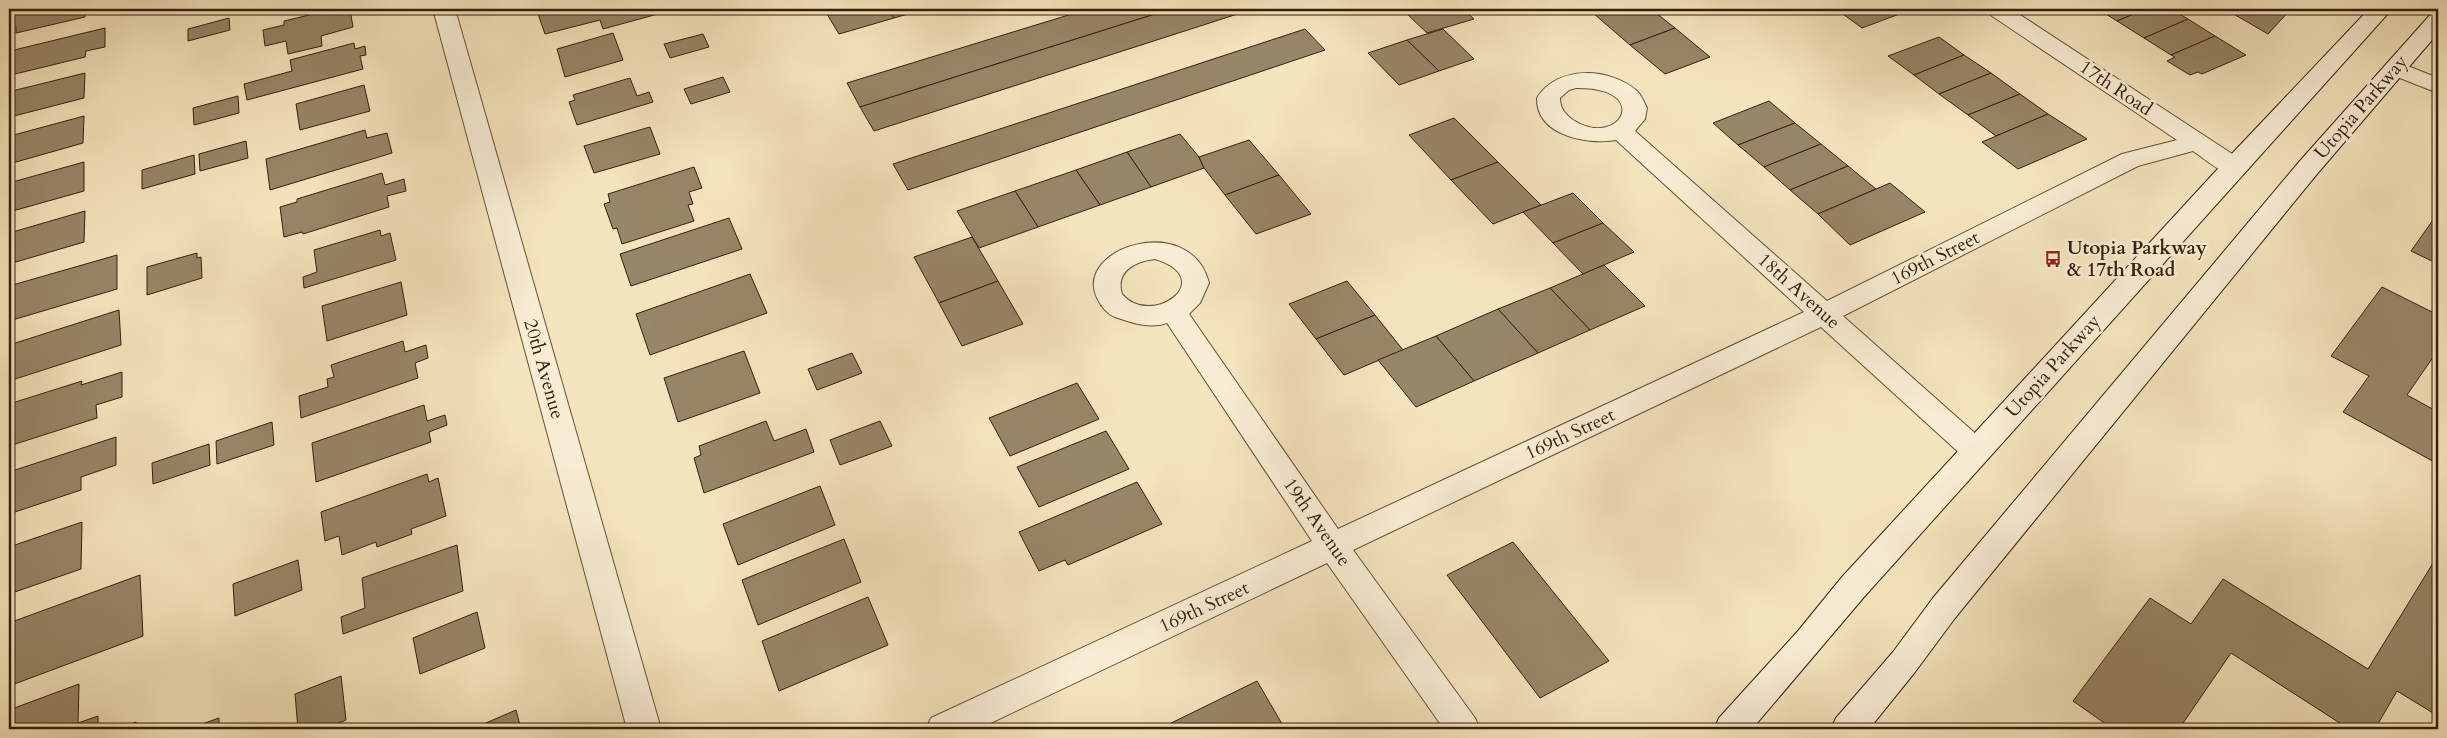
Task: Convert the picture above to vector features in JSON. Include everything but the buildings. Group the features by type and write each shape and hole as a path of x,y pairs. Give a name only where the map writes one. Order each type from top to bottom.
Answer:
{"street":[{"name":"20th Avenue","path":"444,9 644,729"},
{"name":"17th Road","path":"1997,9 2234,166"},
{"name":"Utopia Parkway","path":"1731,729 1809,641 1853,586 2234,166 2381,9"},
{"name":"Utopia Parkway","path":"1848,729 1904,662 1944,608 2308,168 2438,20"},
{"path":"2395,68 2438,86"},
{"name":"18th Avenue","path":"1622,131 1976,451"},
{"name":"169th Street","path":"943,729 1333,547 1824,314 2130,160 2198,142"},
{"name":"19th Avenue","path":"1174,312 1333,547 1463,729"}],"place":[{"name":"Utopia Parkway & 17th Road","path":"2053,259"}]}
